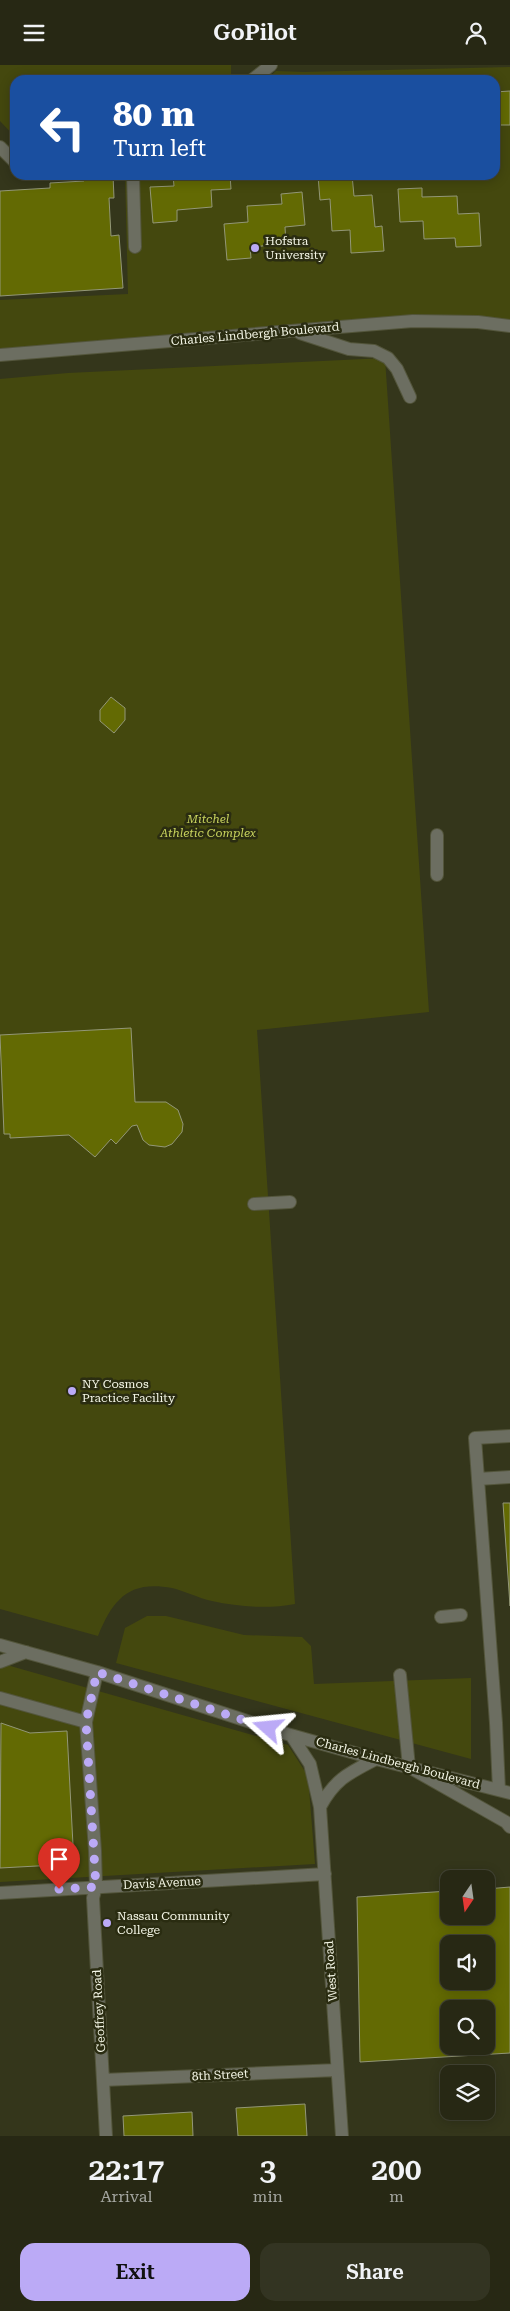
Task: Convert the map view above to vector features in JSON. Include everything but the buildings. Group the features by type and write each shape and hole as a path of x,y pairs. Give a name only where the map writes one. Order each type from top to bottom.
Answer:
{"street":[{"path":"258,75 271,65"},
{"path":"0,147 10,157"},
{"path":"133,180 135,247"},
{"name":"Charles Lindbergh Boulevard","path":"0,355 413,321 478,322 510,326"},
{"path":"293,331 349,349 374,351 388,358 397,369 410,397"},
{"path":"437,835 437,875"},
{"path":"254,1204 290,1202"},
{"path":"504,1791 496,1723 476,1438 510,1436"},
{"path":"478,1479 510,1477"},
{"path":"441,1617 460,1615"},
{"name":"Charles Lindbergh Boulevard","path":"0,1645 97,1672 291,1735 376,1759 504,1791"},
{"path":"0,1661 26,1652"},
{"name":"Geoffrey Road","path":"97,1672 86,1722 96,1887 93,1898 106,2136"},
{"path":"400,1675 408,1767 506,1822 510,1827"},
{"path":"0,1698 86,1722"},
{"name":"West Road","path":"291,1735 310,1764 320,1807 342,2136"},
{"path":"320,1807 328,1792 339,1780 376,1759"},
{"name":"Davis Avenue","path":"0,1893 325,1874"},
{"name":"8th Street","path":"103,2081 337,2070"}],"green space":[{"path":"0,65 231,65 231,75 10,75 10,132 0,121"},
{"name":"Hofstra University","path":"510,67 510,326 478,322 0,355 0,300 128,294 125,180 500,180 500,75 272,75 276,71"},
{"name":"Mitchel Athletic Complex","path":"385,358 429,1012 257,1030 295,1604 264,1607 243,1606 207,1600 172,1588 144,1587 125,1595 117,1602 98,1636 0,1609 0,379 68,373"},
{"path":"147,1616 166,1616 244,1635 302,1637 311,1646 314,1684 471,1678 471,1759 116,1663 125,1628"},
{"path":"0,1663 288,1745 308,1776 315,1864 0,1882"}],"place":[{"name":"Hofstra University","path":"255,248"},
{"name":"NY Cosmos Practice Facility","path":"72,1391"},
{"name":"Nassau Community College","path":"107,1923"}],"route":[{"path":"59,1889 96,1887 86,1722 97,1672 268,1728"}]}
